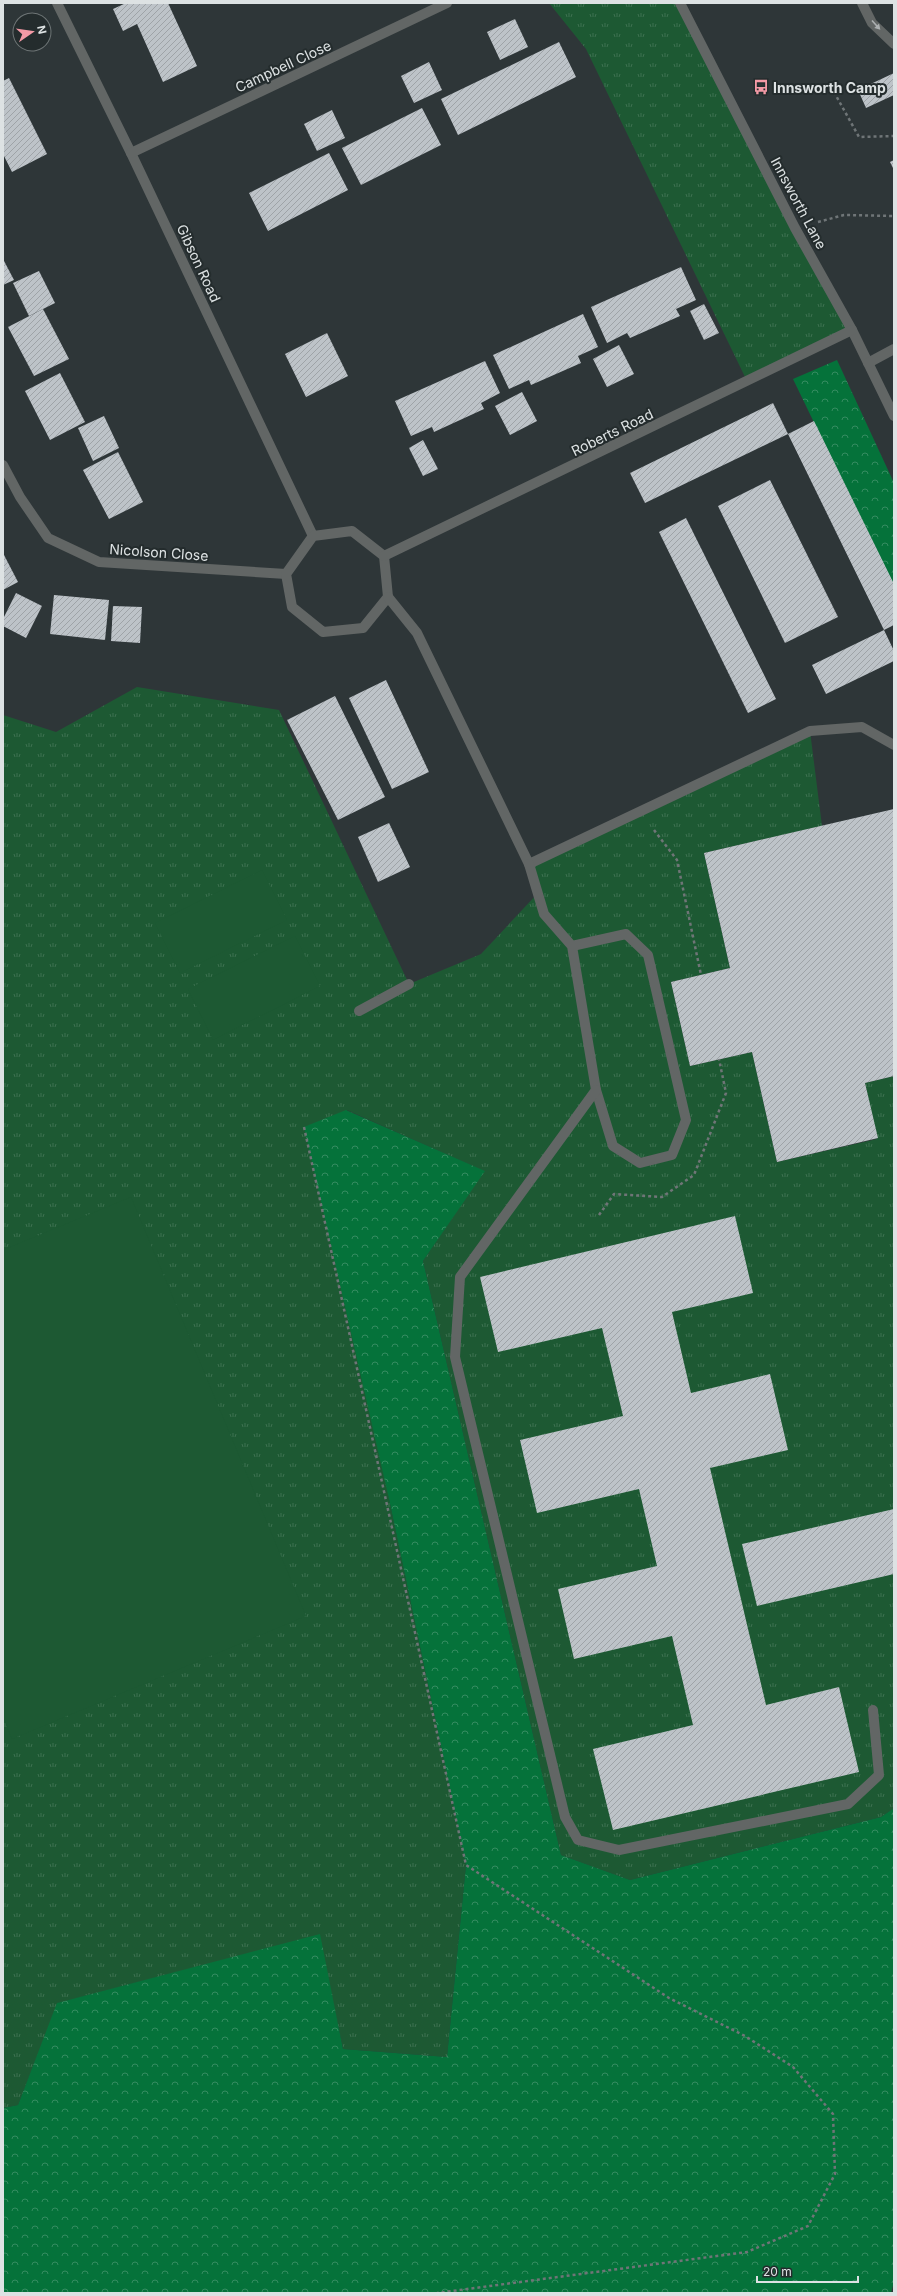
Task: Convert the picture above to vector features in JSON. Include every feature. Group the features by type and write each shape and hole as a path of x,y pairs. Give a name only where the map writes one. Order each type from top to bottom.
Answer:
{"street":[{"name":"Gibson Road","path":"57,3 131,153 313,536"},
{"name":"Campbell Close","path":"131,153 447,3"},
{"name":"Innsworth Lane","path":"680,3 796,228 852,330 894,416"},
{"path":"862,3 872,22 894,44"},
{"name":"Roberts Road","path":"384,556 852,330"},
{"path":"868,363 894,349"},
{"name":"Nicolson Close","path":"3,465 20,497 48,538 99,562 286,574"},
{"path":"388,597 363,628 323,632 292,607 286,574 313,536 352,531 384,556 388,597 417,633 529,864 544,914 572,946 596,1090 613,1146 640,1163 672,1155 686,1120 648,955 626,934 572,946"},
{"path":"529,864 810,731 862,727 894,745"},
{"path":"359,1011 409,984"},
{"path":"596,1090 460,1277 455,1357 566,1817 578,1840 619,1850 848,1804 878,1775 873,1710"}],"path":[{"path":"834,92 859,137 894,136"},
{"path":"844,215 894,216"},
{"path":"632,815 651,827 677,860 701,975"},
{"path":"304,1126 466,1865 669,1998 745,2036 793,2067 833,2114 835,2174 808,2226 747,2252 437,2293"}],"green space":[{"path":"549,3 680,3 852,330 747,381 586,49"},
{"path":"837,360 894,483 894,588 793,379"},
{"path":"137,687 279,710 409,984 481,954 538,893 529,864 810,731 822,826 704,853 730,968 671,982 690,1066 752,1052 777,1162 877,1139 865,1083 894,1076 894,1808 881,1817 630,1880 561,1855 423,1261 484,1171 347,1110 389,1499 466,1865 447,2057 343,2049 319,1935 58,2003 18,2105 3,2108 3,715 56,732"},
{"path":"262,870 287,920 180,973 155,923"},
{"path":"295,936 320,986 213,1040 188,989"},
{"path":"346,1110 485,1171 423,1261 561,1855 630,1880 881,1817 894,1808 894,2282 891,2293 3,2293 3,2108 18,2105 57,2003 320,1934 343,2049 447,2057 466,1865 389,1499 304,1127"},
{"path":"131,1197 306,1616 12,1739 3,1717 3,1250"}],"building":[{"path":"126,3 168,3 197,66 163,82 137,24 123,31 113,9"},
{"path":"515,19 528,47 500,60 487,32"},
{"path":"559,42 576,77 458,135 441,99"},
{"path":"429,62 442,90 414,103 401,76"},
{"path":"894,73 894,95 866,108 858,90"},
{"path":"9,78 47,154 12,172 3,154 3,81"},
{"path":"422,108 441,145 361,185 342,148"},
{"path":"332,110 345,138 317,151 304,124"},
{"path":"329,153 348,190 268,231 249,193"},
{"path":"894,160 894,170 890,162"},
{"path":"3,259 14,280 3,285"},
{"path":"681,267 696,300 676,309 680,316 630,338 627,333 607,343 591,307"},
{"path":"39,271 55,303 29,316 13,283"},
{"path":"704,304 719,333 704,340 690,311"},
{"path":"43,309 69,359 34,376 8,327"},
{"path":"583,314 598,347 578,356 581,363 531,385 529,380 509,389 493,355"},
{"path":"327,333 348,376 306,397 285,354"},
{"path":"619,345 634,374 607,387 593,359"},
{"path":"485,361 500,393 481,403 484,409 434,432 432,427 411,436 395,401"},
{"path":"60,373 85,422 50,440 25,391"},
{"path":"522,392 537,421 510,435 495,406"},
{"path":"773,403 788,434 645,503 630,473"},
{"path":"104,416 119,448 93,461 78,428"},
{"path":"814,421 894,584 894,625 884,630 788,434"},
{"path":"423,440 438,469 423,476 409,448"},
{"path":"118,452 143,502 109,519 83,470"},
{"path":"770,480 838,617 785,643 718,506"},
{"path":"686,518 776,699 748,713 659,532"},
{"path":"3,553 18,582 3,590"},
{"path":"16,593 42,606 26,638 3,626 3,619"},
{"path":"54,595 109,600 105,640 50,634"},
{"path":"113,606 142,607 140,643 111,641"},
{"path":"884,630 894,651 894,661 826,694 812,665"},
{"path":"386,680 429,772 392,789 349,698"},
{"path":"335,696 385,797 338,820 287,720"},
{"path":"894,809 894,1076 865,1083 878,1138 777,1162 752,1052 690,1066 671,982 730,968 704,853"},
{"path":"389,823 410,867 378,882 358,837"},
{"path":"735,1216 753,1293 672,1312 691,1393 770,1374 788,1450 710,1468 766,1705 839,1687 859,1772 613,1830 593,1749 693,1725 672,1636 574,1659 558,1589 657,1566 639,1489 537,1513 520,1440 623,1416 602,1328 498,1352 480,1277"},
{"path":"894,1509 894,1574 757,1606 742,1544"}],"place":[{"name":"Innsworth Camp","path":"761,87"}]}
